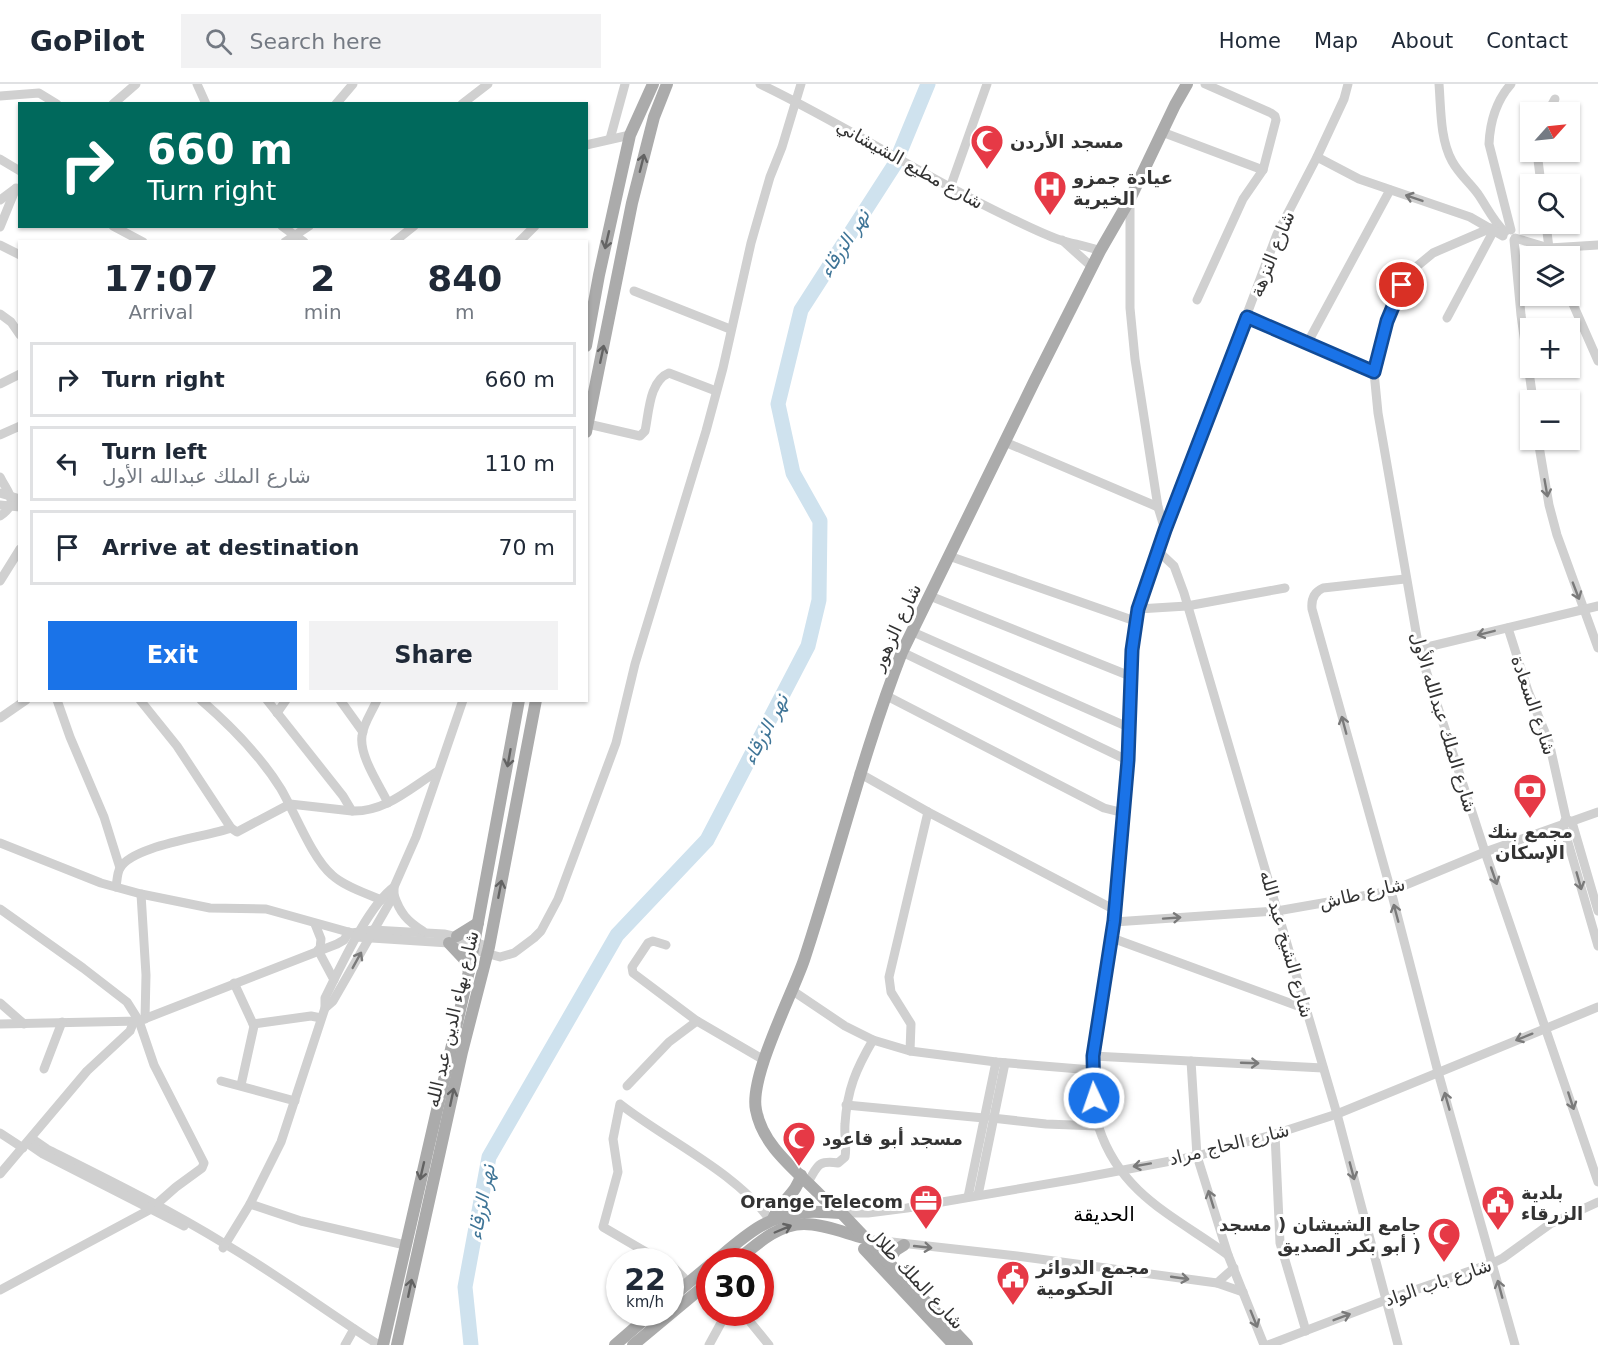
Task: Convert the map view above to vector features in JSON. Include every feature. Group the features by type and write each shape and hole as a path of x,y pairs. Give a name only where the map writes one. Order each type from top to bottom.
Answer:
{"main road":[{"path":"588,336 630,135 653,84"},
{"path":"588,423 643,156 654,117 667,84"},
{"name":"شارع الزهور","path":"837,1213 768,1140 759,1120 755,1096 764,1060 793,992 885,695 902,652 1100,251 1130,199 1187,84"},
{"path":"612,218 628,223"},
{"name":"شارع بهاء الدين عبد الله","path":"383,1345 469,971 519,702"},
{"name":"شارع بهاء الدين عبد الله","path":"397,1345 462,1052 488,950 536,702"},
{"path":"469,971 453,939 478,923"},
{"path":"771,1220 805,1178"},
{"path":"731,1248 757,1227 771,1220 807,1212 837,1213"},
{"name":"شارع الملك طلال","path":"837,1213 850,1235 954,1345"},
{"name":"شارع الملك طلال","path":"837,1213 866,1239 967,1345"},
{"name":"شارع الملك طلال","path":"752,1248 788,1226 804,1224 866,1239"},
{"path":"888,1262 896,1250 904,1245"},
{"path":"686,1285 696,1277"},
{"path":"633,1345 696,1293"},
{"path":"615,1345 637,1326"}],"street":[{"path":"115,102 136,84"},
{"path":"197,84 205,102"},
{"path":"338,102 353,84"},
{"path":"465,102 488,84"},
{"path":"609,139 625,84"},
{"name":"شارع مطيع الشيشاني","path":"760,84 796,101 1001,214 1062,240 1100,251"},
{"path":"371,934 424,933 474,945 500,957 514,953 541,931 558,898 616,743 635,664 716,391 767,188 801,84"},
{"path":"946,185 987,84"},
{"path":"1197,300 1243,199 1263,170 1276,122 1275,116 1205,84"},
{"name":"شارع النزهة","path":"1228,1255 1161,1211 1133,1185 1119,1169 1098,1126 1092,1070 1114,921 1128,760 1130,676 1138,609 1165,530 1277,234 1317,157 1344,99 1348,84"},
{"path":"1344,99 1356,84"},
{"path":"1439,84 1444,130 1452,161 1471,183 1505,234"},
{"path":"1511,84 1503,93 1494,111 1489,138 1521,315 1532,390"},
{"path":"0,96 39,93 54,102"},
{"path":"1162,132 1263,170"},
{"path":"588,144 630,135"},
{"path":"1317,157 1359,179 1470,217 1536,246"},
{"path":"0,159 18,170"},
{"path":"0,200 18,187"},
{"path":"0,227 18,187"},
{"path":"1308,342 1390,190"},
{"path":"1130,199 1131,318 1135,359 1158,507 1165,530"},
{"path":"116,228 139,240"},
{"path":"285,228 300,239"},
{"path":"396,240 412,228"},
{"path":"521,240 534,228"},
{"path":"1447,318 1505,234"},
{"name":"شارع الملك عبدالله الأول","path":"1505,234 1433,253 1416,267 1402,285 1387,321 1374,372 1378,413 1419,649 1485,852 1598,1182"},
{"name":"شارع مطيع الشيشاني","path":"1062,240 1092,267"},
{"path":"0,245 18,254"},
{"path":"1580,248 1598,245"},
{"path":"634,291 730,329"},
{"path":"1574,306 1598,361"},
{"path":"0,314 11,322 18,332"},
{"path":"1247,317 1374,372"},
{"path":"588,428 640,436 645,431 655,384 660,378 669,374 716,391"},
{"path":"0,384 18,375"},
{"path":"0,435 18,427"},
{"path":"1005,442 1158,507"},
{"path":"1540,450 1549,505 1570,575 1598,648"},
{"path":"1,482 15,497"},
{"path":"0,493 15,497"},
{"path":"0,516 15,497"},
{"name":"شارع الشيخ عبد الله","path":"1158,551 1174,566 1187,606 1337,1114 1398,1345"},
{"path":"0,581 18,552"},
{"path":"949,556 1136,621"},
{"path":"1406,579 1323,588 1315,595 1311,605 1515,1345"},
{"path":"1138,609 1187,606 1286,588"},
{"path":"930,596 1130,676"},
{"path":"1419,649 1598,606"},
{"name":"شارع السعادة","path":"1508,628 1528,691 1550,742 1598,946"},
{"path":"913,632 1128,727"},
{"path":"902,652 1128,760"},
{"path":"885,695 1104,808 1124,813"},
{"path":"0,718 23,702"},
{"path":"58,702 104,817 120,868 116,887"},
{"path":"142,702 177,746 231,828 237,832 290,804 352,810 372,809 388,803 438,771"},
{"path":"203,702 239,735 271,774 290,804 304,834 331,875 381,900"},
{"path":"269,702 339,790 352,810"},
{"path":"277,713 285,702"},
{"path":"341,702 363,732"},
{"path":"376,702 361,738 363,752 388,803"},
{"path":"325,1008 333,1001 394,891 416,837 462,702"},
{"path":"860,773 928,812 1115,910"},
{"path":"909,1051 911,1024 891,992 889,977 928,812"},
{"name":"شارع طاش","path":"1114,921 1277,911 1391,891 1485,852 1598,812"},
{"name":"شارع السعادة","path":"1567,822 1598,911"},
{"path":"120,868 132,859 167,843 214,835 231,828"},
{"path":"0,843 100,883 141,894 210,908 266,909 354,933 453,939"},
{"path":"0,1024 139,1021 342,942 354,933 381,900 394,891"},
{"path":"394,891 399,910 404,918 424,933"},
{"path":"0,1174 87,1071 139,1021 146,975 141,894"},
{"path":"0,909 5,915 127,1002 139,1021 154,1065 204,1162 202,1168 154,1207 0,1290"},
{"path":"315,924 321,939 319,950 334,980"},
{"path":"224,1246 250,1204 281,1142 325,1008 325,998 354,933"},
{"path":"1112,938 1306,1009"},
{"path":"666,945 653,941 648,943 631,970 698,1021 764,1060"},
{"path":"234,983 253,1024 241,1085"},
{"path":"793,992 845,1026 873,1040 909,1051 1001,1063 1092,1070"},
{"path":"0,1003 24,1024"},
{"name":"شارع الحاج مراد","path":"837,1213 868,1213 907,1208 1197,1156 1337,1114 1598,1007"},
{"path":"253,1024 311,1016 321,1018"},
{"path":"627,1086 669,1042 698,1021"},
{"path":"44,1069 62,1022"},
{"path":"116,1022 117,1041"},
{"path":"805,1178 819,1164 825,1161 838,1163 845,1157 846,1105 856,1072 873,1040"},
{"path":"1093,1056 1323,1068"},
{"path":"1191,1061 1197,1156 1228,1255 1266,1345"},
{"path":"973,1196 1001,1063"},
{"path":"221,1081 295,1101"},
{"path":"639,1248 603,1227 618,1172 613,1139 620,1104 723,1176 760,1206 771,1220"},
{"path":"846,1105 1046,1124 1098,1126"},
{"path":"0,1133 27,1143 43,1154 154,1207 224,1246 352,1331 379,1345"},
{"path":"1275,1134 1280,1243 1306,1331"},
{"name":"شارع باب الواد","path":"1266,1345 1493,1263 1550,1224 1598,1202"},
{"path":"250,1204 301,1221 405,1245"},
{"path":"866,1239 1028,1257 1217,1283 1243,1292"},
{"path":"1217,1283 1234,1268"},
{"path":"684,1278 686,1285"},
{"path":"708,1345 719,1326"},
{"path":"753,1326 769,1345"},
{"path":"345,1345 352,1331"},
{"path":"352,1331 367,1345"}],"waterway":[{"name":"نهر الزرقاء","path":"471,1345 465,1287 489,1157 617,935 707,840 808,646 819,600 820,521 793,473 778,404 801,310 895,164 928,84"}],"place":[{"name":"مسجد الأردن","path":"987,170"},
{"name":"عيادة جمزو الخيرية","path":"1050,216"},
{"name":"مجمع بنك الإسكان","path":"1530,819"},
{"name":"مسجد أبو قاعود","path":"799,1167"},
{"name":"Orange Telecom","path":"926,1230"},
{"name":"بلدية الزرقاء","path":"1498,1231"},
{"name":"جامع الشيشان ( مسجد أبو بكر الصديق )","path":"1444,1263"},
{"name":"مجمع الدوائر الحكومية","path":"1013,1306"}],"district":[{"name":"الحديقة","path":"1104,1214"}],"route":[{"path":"1094,1098 1093,1056 1112,938 1124,813 1132,650 1138,609 1165,530 1247,317 1374,372 1387,321 1402,285"}]}
